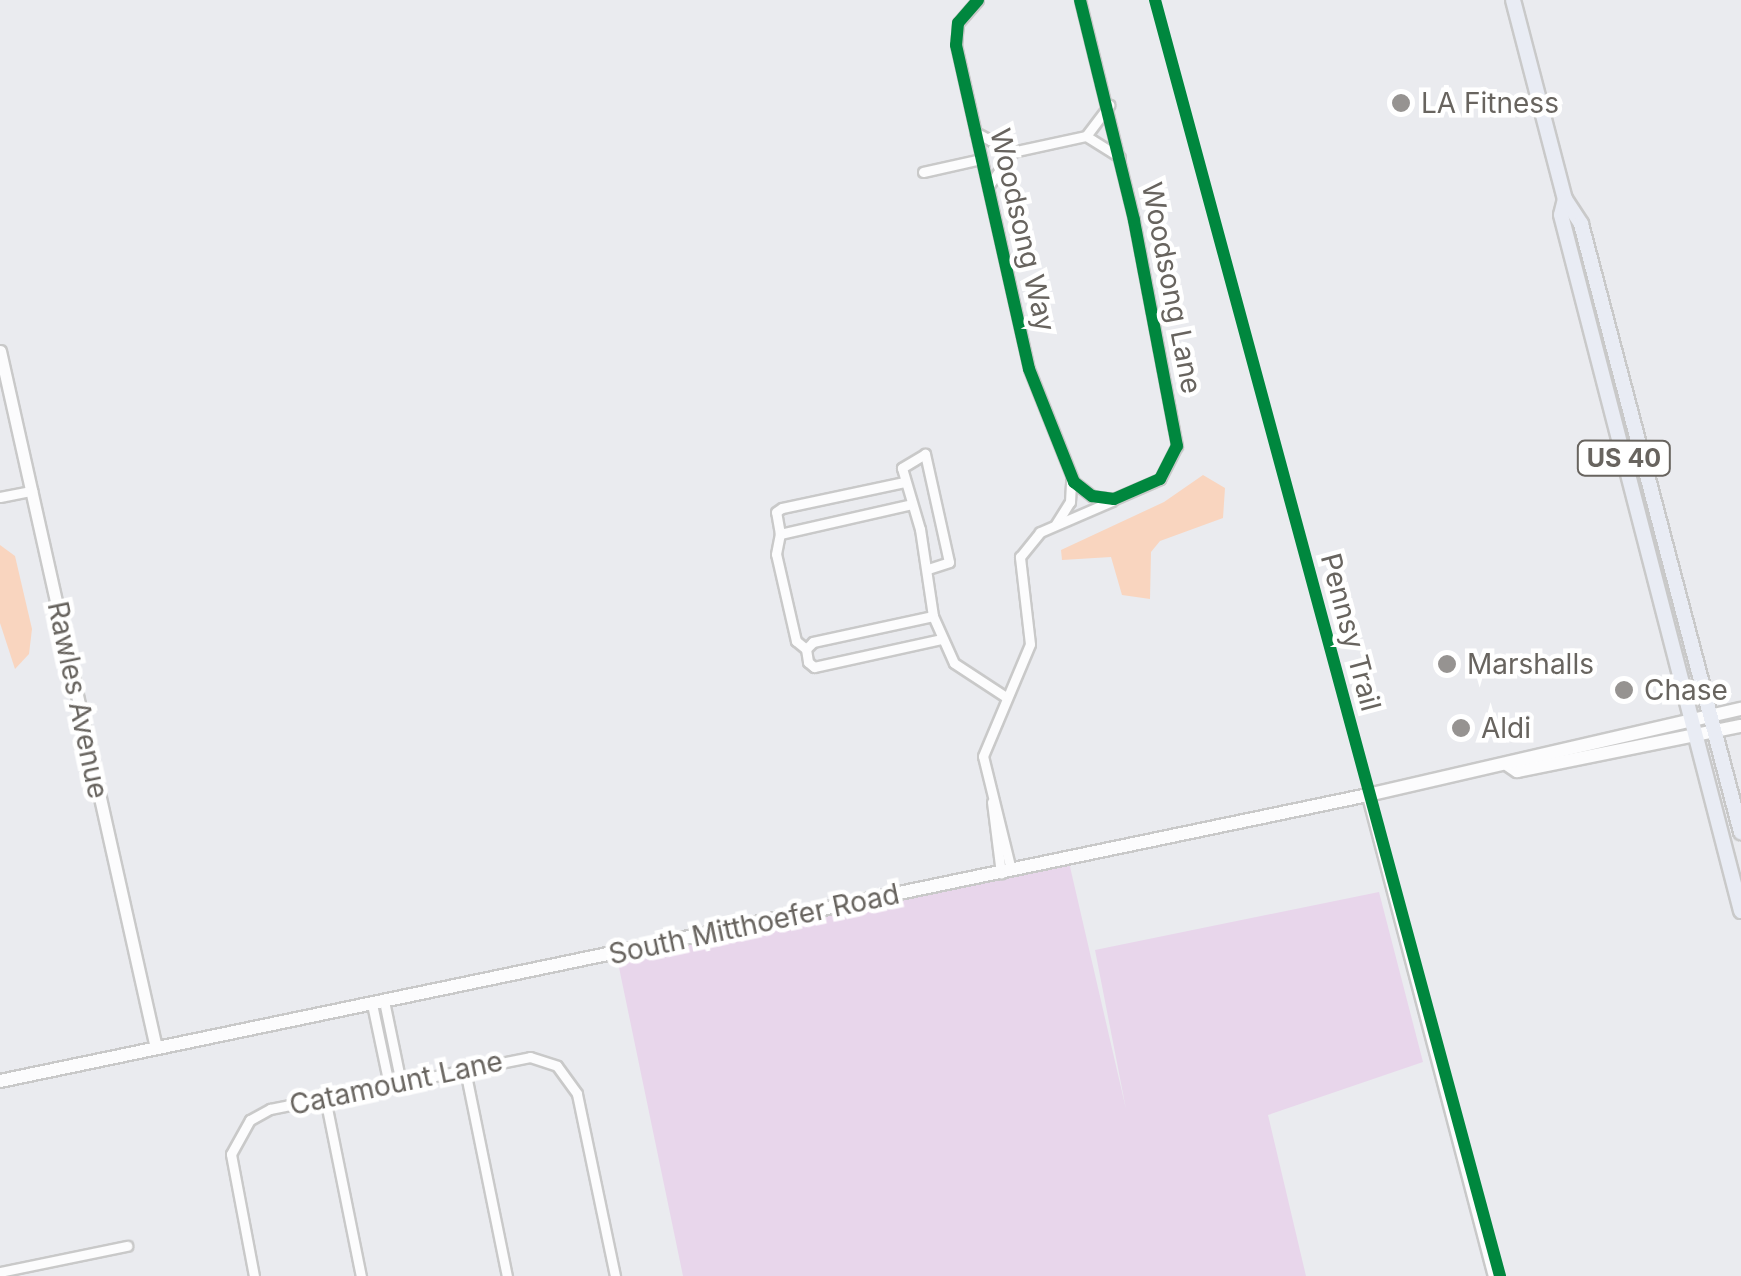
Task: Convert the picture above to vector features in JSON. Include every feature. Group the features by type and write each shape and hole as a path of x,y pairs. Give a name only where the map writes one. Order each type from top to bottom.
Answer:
{"main road":[{"name":"US 40","path":"1514,0 1566,198 1581,224 1741,910"},
{"name":"US 40","path":"1566,198 1561,215 1699,719 1715,731 1741,832"},
{"path":"1699,719 1741,708"},
{"name":"South Mitthoefer Road","path":"1508,765 1517,771 1594,756 1635,738 1699,719"},
{"name":"South Mitthoefer Road","path":"0,1081 1367,796 1508,765 1514,758 1699,719"},
{"path":"1715,731 1741,726"}],"street":[{"name":"Woodsong Way","path":"978,0 962,16 955,38 1029,369 1070,475"},
{"name":"Woodsong Lane","path":"1050,528 1160,479 1177,446 1109,105 1080,0"},
{"path":"975,132 1012,152 1086,136 1109,105"},
{"path":"1086,136 1120,157"},
{"path":"988,187 1012,152"},
{"path":"923,172 981,159"},
{"name":"Rawles Avenue","path":"0,351 156,1048"},
{"path":"928,569 950,562 925,454 902,468 928,569 933,616 940,638 954,663 1006,697"},
{"path":"1070,475 1092,496 1120,498"},
{"path":"1006,872 984,748 1030,643 1020,557 1070,502 1070,475"},
{"path":"904,482 776,512 780,534 775,542 796,641 806,649 814,667 940,638"},
{"path":"0,498 32,491"},
{"path":"780,534 912,504"},
{"path":"806,649 933,616"},
{"path":"1367,796 1493,1276"},
{"path":"378,1002 400,1083"},
{"path":"378,1002 388,1085"},
{"name":"Catamount Lane","path":"254,1276 232,1168 241,1130 270,1109 523,1057 557,1066 577,1094 615,1276"},
{"path":"464,1070 508,1276"},
{"path":"325,1098 362,1276"},
{"path":"0,1272 126,1246"}],"shaded area":[{"path":"1203,475 1225,488 1223,518 1160,541 1151,552 1150,599 1122,595 1111,557 1062,560 1061,550 1164,502"},
{"path":"0,545 15,556 32,629 29,654 15,669 0,623"},
{"path":"1068,858 1126,1109 1095,950 1379,892 1423,1062 1268,1115 1306,1276 683,1276 616,953"}],"cycle path":[{"path":"978,0 958,23 956,45 1029,369 1074,482 1092,496 1114,499 1160,479 1177,446 1134,220 1080,0"},
{"name":"Pennsy Trail","path":"1155,0 1500,1276"}],"place":[{"name":"LA Fitness","path":"1401,103"},
{"name":"Marshalls","path":"1447,664"},
{"name":"Chase","path":"1624,690"},
{"name":"Aldi","path":"1461,728"}]}
